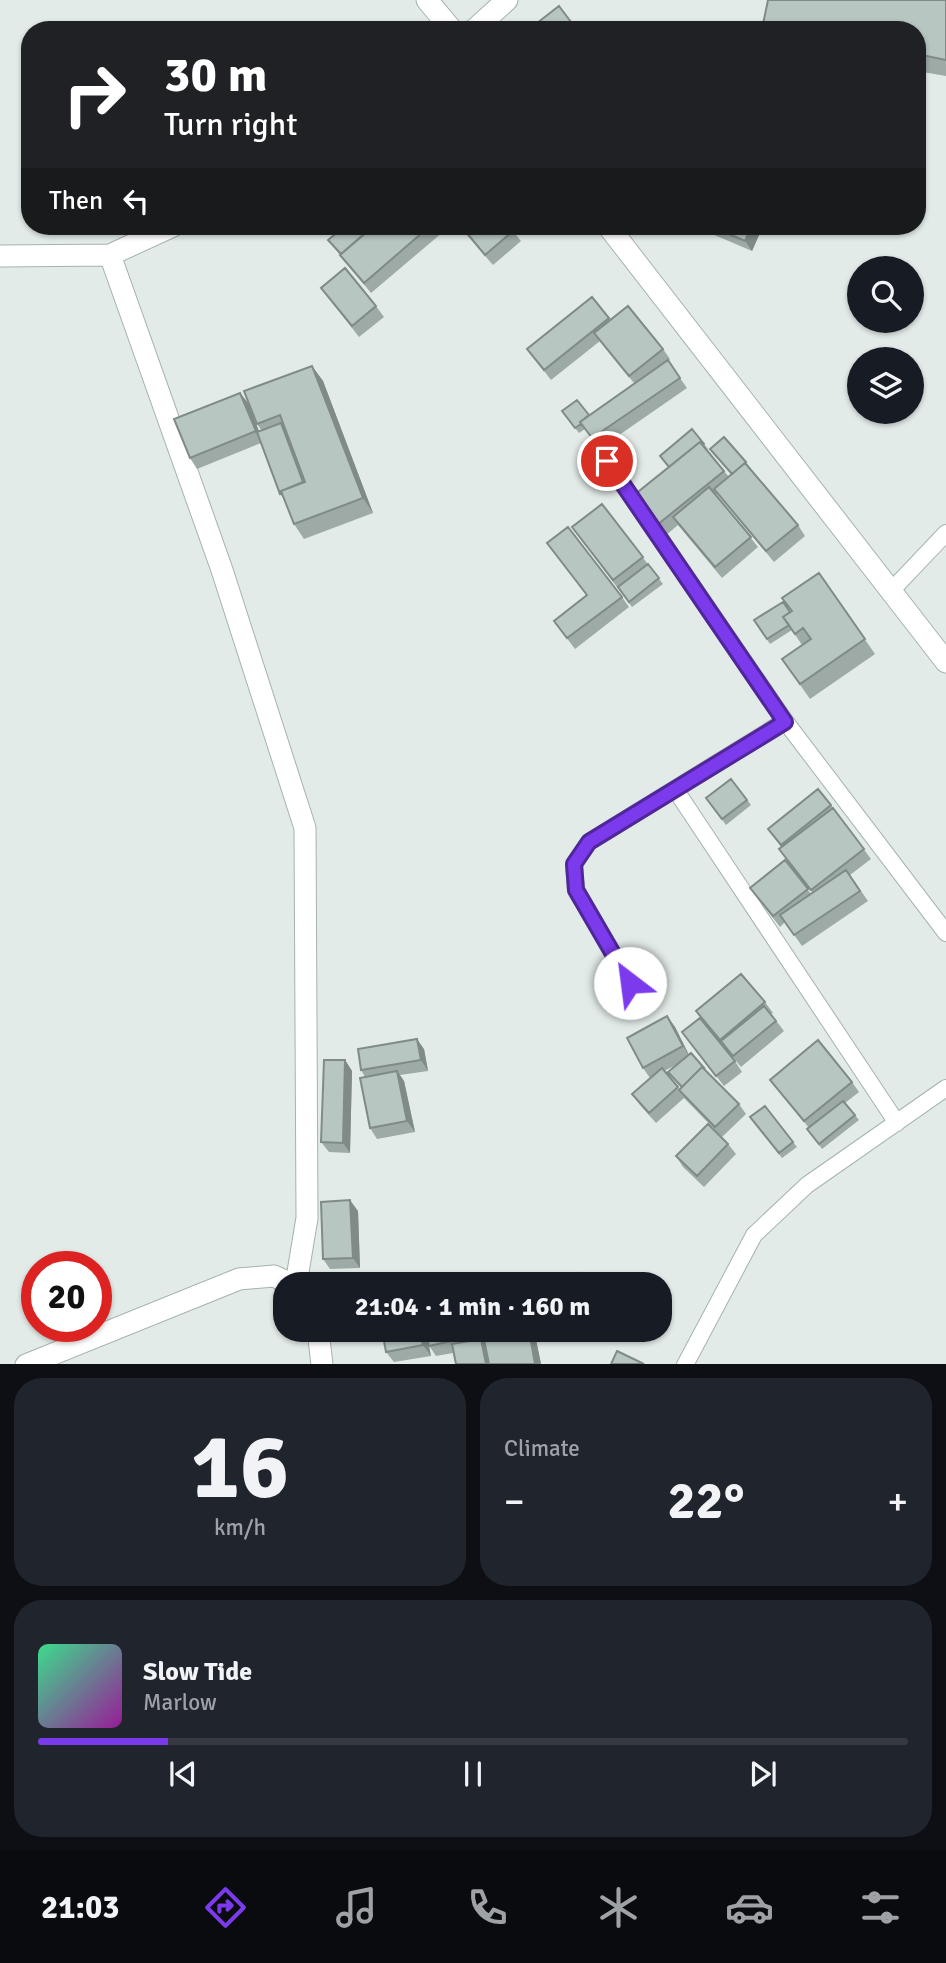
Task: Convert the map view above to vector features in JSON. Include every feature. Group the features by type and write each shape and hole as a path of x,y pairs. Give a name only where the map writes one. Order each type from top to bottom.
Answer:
{"street":[{"path":"427,0 444,21"},
{"path":"484,21 508,0"},
{"path":"0,256 110,255 153,235"},
{"path":"615,235 946,662"},
{"path":"110,255 222,570 305,828 307,1218 298,1272"},
{"path":"26,1364 239,1279 273,1276"},
{"path":"319,1342 322,1364"}],"lane":[{"path":"607,461 785,722 946,933"},
{"path":"891,591 946,533"},
{"path":"630,983 576,890 574,864 589,842 785,722"},
{"path":"675,789 897,1123"},
{"path":"685,1364 754,1235 807,1185 946,1088"}],"building":[{"path":"768,0 946,0 946,60 926,56 926,21 764,21"},
{"path":"559,6 570,21 540,21"},
{"path":"334,235 363,235 341,254 328,240"},
{"path":"363,235 420,235 364,283 340,255"},
{"path":"468,235 508,235 485,255"},
{"path":"731,235 747,235 745,241"},
{"path":"345,268 376,306 352,326 321,288"},
{"path":"592,297 609,318 544,370 527,349"},
{"path":"628,306 663,349 629,376 594,333"},
{"path":"668,360 680,378 592,438 580,422"},
{"path":"312,366 363,498 294,524 281,491 305,482 280,415 257,424 244,391"},
{"path":"240,393 256,431 190,458 174,419"},
{"path":"577,400 589,415 575,428 562,411"},
{"path":"281,423 303,482 281,491 280,494 257,432"},
{"path":"692,429 704,444 700,442 669,467 660,456"},
{"path":"724,437 746,462 732,474 710,449"},
{"path":"700,442 724,471 657,525 633,496"},
{"path":"745,463 798,525 766,551 714,489"},
{"path":"709,487 751,537 715,567 673,517"},
{"path":"602,504 643,557 613,580 572,527"},
{"path":"568,527 622,597 567,638 554,621 587,595 547,543"},
{"path":"648,564 659,578 629,602 618,587"},
{"path":"819,573 865,639 800,684 782,659 811,639 803,628 795,634 783,617 792,611 782,598"},
{"path":"783,602 790,612 783,617 789,625 767,639 754,620"},
{"path":"731,779 747,800 722,819 706,798"},
{"path":"818,789 831,805 781,845 768,829"},
{"path":"833,808 864,849 811,890 779,849"},
{"path":"785,860 808,889 773,916 750,888"},
{"path":"846,870 860,891 794,935 780,915"},
{"path":"741,974 765,1002 720,1040 696,1011"},
{"path":"764,1006 776,1021 733,1056 721,1041"},
{"path":"667,1016 683,1046 643,1068 627,1038"},
{"path":"700,1018 735,1061 716,1076 682,1032"},
{"path":"417,1039 421,1060 361,1070 358,1049"},
{"path":"818,1040 852,1082 804,1121 770,1080"},
{"path":"691,1053 705,1069 702,1067 682,1087 668,1072"},
{"path":"324,1060 345,1060 343,1143 321,1142"},
{"path":"702,1067 739,1104 715,1127 679,1090"},
{"path":"662,1068 678,1087 649,1113 632,1094"},
{"path":"397,1071 407,1121 370,1128 360,1078"},
{"path":"843,1101 855,1115 819,1144 807,1129"},
{"path":"765,1106 793,1142 779,1153 750,1117"},
{"path":"708,1124 728,1144 697,1176 676,1156"},
{"path":"350,1200 353,1258 323,1259 321,1202"},
{"path":"384,1342 422,1342 423,1345 386,1352"},
{"path":"428,1342 447,1342 429,1346"},
{"path":"482,1342 486,1364 456,1364 452,1344"},
{"path":"484,1342 531,1342 535,1364 489,1364"},
{"path":"617,1351 644,1364 611,1364"}],"route":[{"path":"607,461 785,722 589,842 574,864 576,890 630,983"}]}
